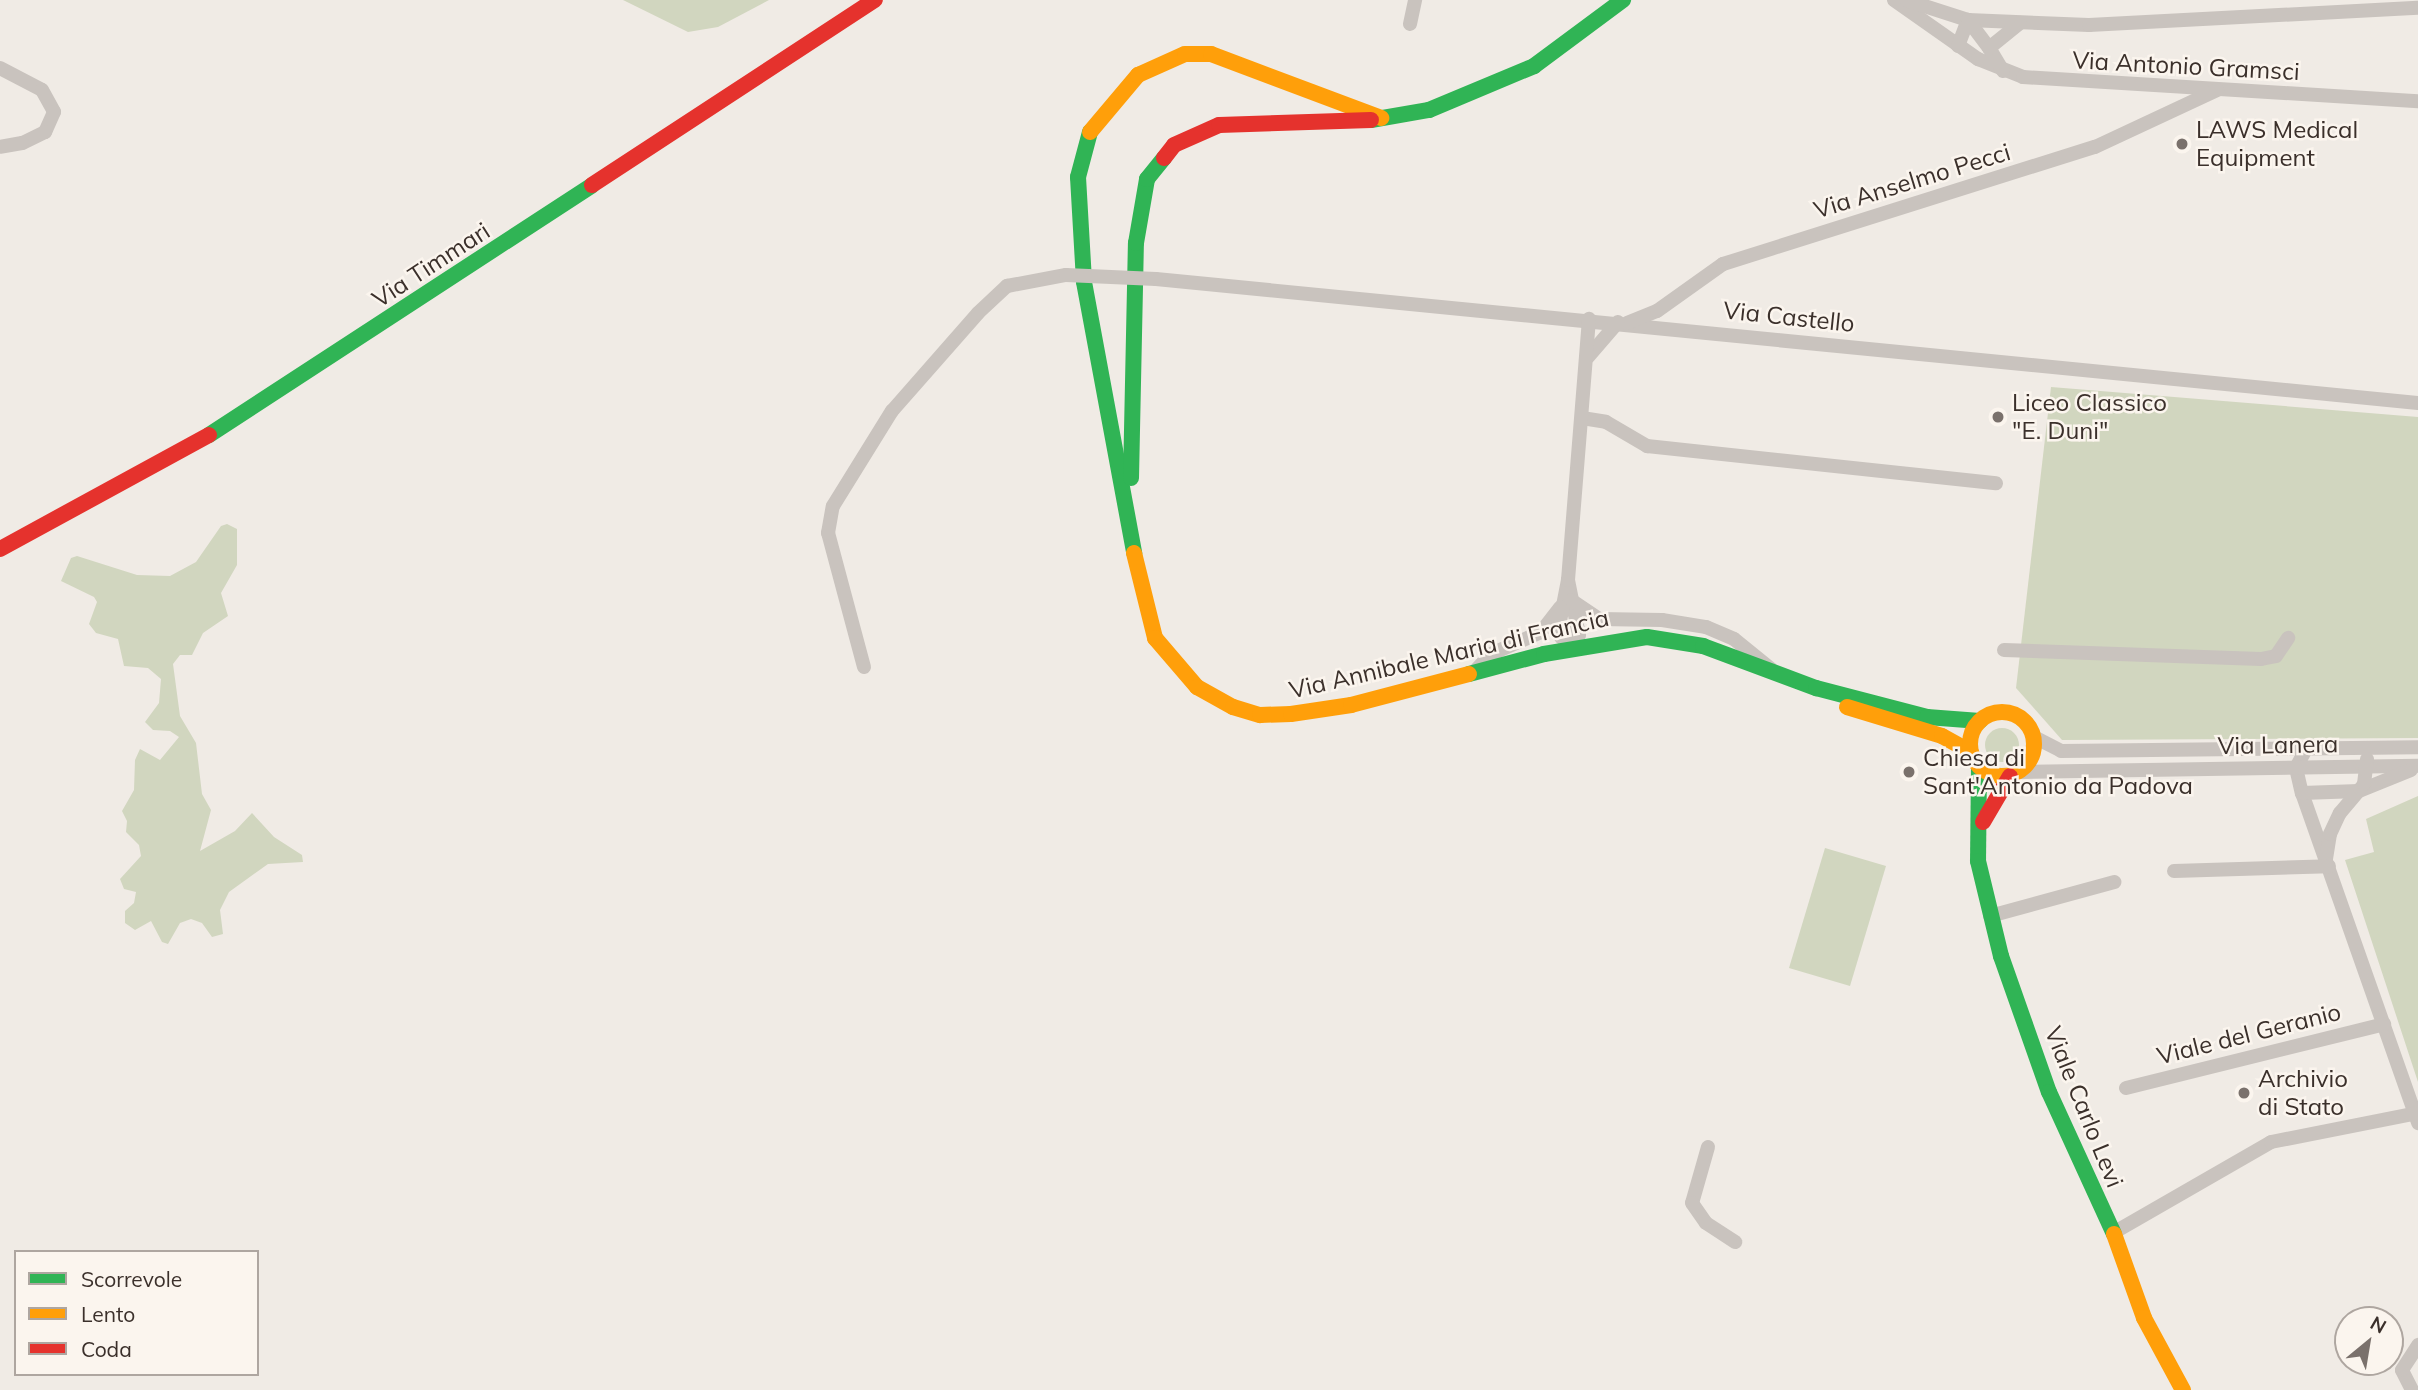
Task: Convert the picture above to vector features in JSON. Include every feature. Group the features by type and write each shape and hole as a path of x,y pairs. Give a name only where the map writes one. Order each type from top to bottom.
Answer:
{"main road":[{"name":"Via Timmari","path":"0,549 195,444 875,0"},
{"path":"1604,17 1616,0"},
{"name":"Via Annibale Maria di Francia","path":"1130,514 1136,243 1147,178 1174,145 1219,125 1351,124 1429,110 1534,66 1604,17 1623,0"},
{"name":"Via Annibale Maria di Francia","path":"1381,118 1211,54 1185,54 1138,75 1096,120 1082,149 1077,177 1080,242 1130,514 1144,607 1155,638 1197,688 1233,707 1260,715 1291,715 1350,705 1475,671 1618,638 1683,641 1772,670 1816,688 1860,713 1942,736 1975,759"},
{"name":"Via Annibale Maria di Francia","path":"1816,688 1945,722 1980,721"},
{"path":"1995,713 2012,714 2026,722 2034,737 2031,760 2015,774 1993,775 1975,759 1972,735 1980,721 1995,713"},
{"name":"Viale Carlo Levi","path":"1975,759 1978,862 1990,916 2049,1092 2113,1233 2144,1318 2182,1390"},
{"name":"Viale Carlo Levi","path":"1979,829 2015,774"}],"street":[{"path":"1410,24 1415,0"},
{"name":"Via Antonio Gramsci","path":"1894,0 1958,46 2004,72 2061,82 2418,101"},
{"path":"1906,0 1968,20 2089,25 2299,12 2418,8"},
{"path":"2287,0 2299,12"},
{"path":"1958,46 1968,20"},
{"path":"1968,20 2004,72"},
{"path":"1989,48 2021,22"},
{"path":"0,68 42,90 54,112 45,132 22,143 0,147"},
{"name":"Via Anselmo Pecci","path":"1622,323 1657,311 1723,264 2095,148 2217,90"},
{"name":"Via Castello","path":"864,667 828,533 833,506 892,411 978,313 1007,286 1066,275 1156,279 1589,319 2418,403"},
{"path":"1574,648 1561,637 1588,358 1589,319"},
{"path":"1588,358 1622,323"},
{"path":"1582,418 1606,422 1647,446 1996,483"},
{"path":"1475,671 1491,654 1541,632 1566,603"},
{"path":"1566,603 1600,619 1662,620 1706,627 1734,639 1772,670"},
{"path":"2004,650 2261,659 2276,656 2288,638"},
{"name":"Via Lanera","path":"2034,737 2061,751 2418,747"},
{"path":"2113,1233 2271,1142 2416,1119 2302,793 2296,768 2306,748"},
{"name":"Via Lanera","path":"2359,792 2368,766 2363,748"},
{"name":"Via Lanera","path":"2015,774 2418,766"},
{"name":"Via Lanera","path":"2302,793 2359,792 2418,766"},
{"path":"2327,863 2330,834 2340,813 2359,792"},
{"path":"2174,871 2327,863"},
{"path":"1990,916 2114,882"},
{"name":"Viale del Geranio","path":"2126,1088 2384,1024"},
{"path":"1708,1147 1692,1203 1706,1223 1735,1242"},
{"path":"2412,1390 2402,1370 2418,1345"}],"green space":[{"path":"623,0 769,0 718,27 688,32"},
{"path":"2051,387 2418,417 2418,738 2062,740 2016,688"},
{"path":"227,524 237,529 237,565 221,593 228,616 203,633 192,655 180,655 173,664 180,716 196,743 202,794 211,810 200,851 235,831 252,813 274,837 302,855 303,862 268,864 229,892 220,910 223,934 212,937 202,923 191,919 180,923 168,944 162,942 151,921 135,930 125,923 125,911 134,903 136,892 124,889 120,879 141,856 139,845 126,832 127,821 122,811 134,790 135,760 140,749 160,760 179,737 170,731 153,730 145,722 159,703 161,679 148,668 124,666 118,639 96,633 89,624 97,602 94,597 61,581 71,558 77,556 137,575 170,576 196,562 221,526"},
{"path":"2002,728 2014,733 2019,745 2014,757 2002,762 1990,757 1985,745 1990,733"},
{"path":"2418,796 2418,1082 2345,860 2374,852 2366,819"},
{"path":"1825,848 1886,866 1850,986 1789,968"}],"traffic: fast":[{"path":"1371,120 1429,110 1534,66 1623,0"},
{"path":"1090,132 1078,177 1084,282 1134,553"},
{"path":"1131,478 1136,243 1147,179 1164,158"},
{"path":"209,435 592,185"},
{"path":"1469,674 1544,654 1647,637 1703,646 1816,688 1927,717 1980,721"},
{"path":"1979,767 1978,861 2001,956 2049,1092 2114,1234"}],"traffic: slow":[{"path":"1090,132 1138,75 1185,54 1211,54 1381,118"},
{"path":"1134,553 1155,638 1197,687 1233,707 1260,715 1291,714 1351,705 1469,674"},
{"path":"1847,707 1942,736 1971,752"},
{"path":"2002,712 2014,714 2025,721 2032,732 2034,744 2032,756 2025,767 2014,774 2002,776 1990,774 1979,767 1972,756 1970,744 1972,732 1979,721 1990,714 2002,712"},
{"path":"2114,1234 2144,1318 2183,1390"}],"traffic: jam":[{"path":"592,185 875,0"},
{"path":"1164,158 1174,145 1219,125 1371,120"},
{"path":"0,549 209,435"},
{"path":"1983,822 2010,776"}],"place":[{"name":"LAWS Medical Equipment","path":"2182,144"},
{"name":"Liceo Classico \"E. Duni\"","path":"1998,417"},
{"name":"Chiesa di Sant'Antonio da Padova","path":"1909,772"},
{"name":"Archivio di Stato","path":"2244,1093"}]}
